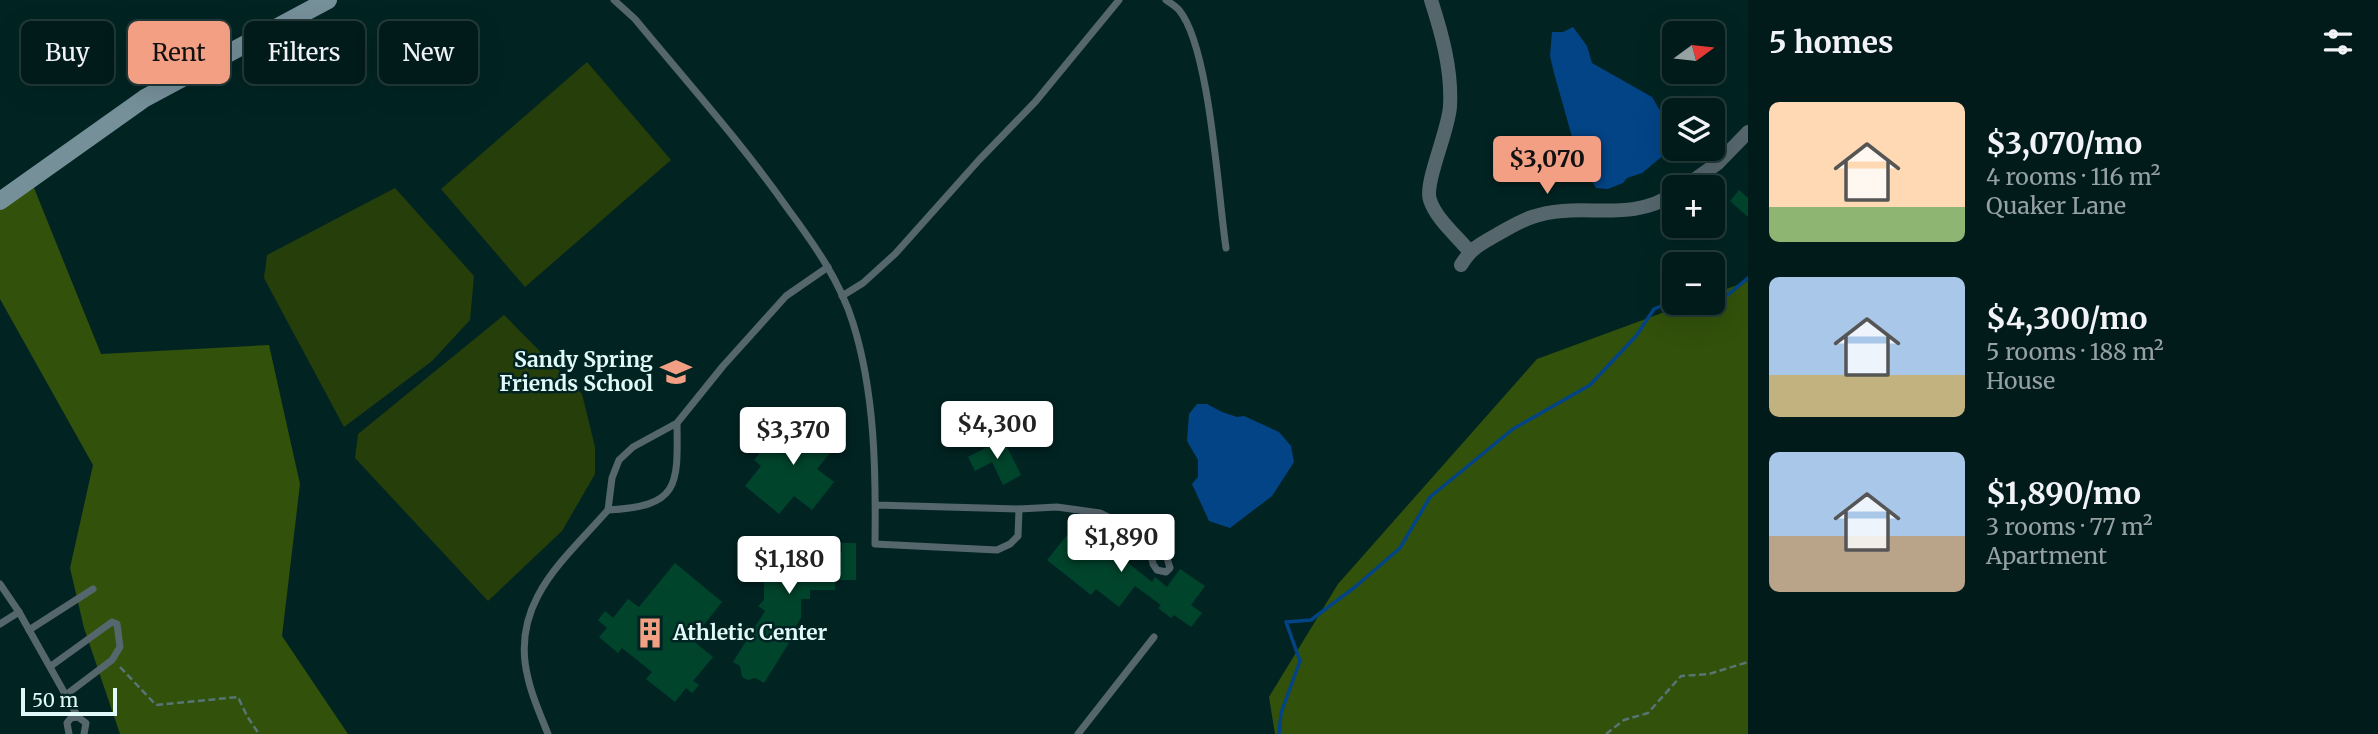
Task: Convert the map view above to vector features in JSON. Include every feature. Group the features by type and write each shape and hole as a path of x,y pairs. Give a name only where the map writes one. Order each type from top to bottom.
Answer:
{"main road":[{"path":"0,201 145,98 328,0"}],"street":[{"path":"1432,0 1444,40 1451,106 1447,131 1429,184 1429,198 1435,210 1469,251"},
{"path":"1701,175 1718,163 1748,132"},
{"path":"1461,265 1469,251 1533,216 1646,208 1662,200"}],"lane":[{"path":"614,0 635,19 755,162 828,267 842,296 854,324 871,416 876,505 875,544 997,550 1010,544 1018,536 1019,509"},
{"path":"842,296 863,283 895,254 1036,101 1119,0"},
{"path":"1166,0 1179,10 1189,29 1201,70 1226,248"},
{"path":"548,734 527,676 524,652 531,606 546,580 608,510 612,478 619,460 633,447 677,423 723,366 786,296 828,267"},
{"path":"608,510 636,508 661,499 671,488 677,472 677,423"},
{"path":"876,505 1067,508 1100,513 1118,523 1150,548"},
{"path":"0,584 51,666 78,717 86,723 84,734"},
{"path":"29,630 93,589"},
{"path":"0,624 19,612"},
{"path":"51,666 112,622 117,624 120,647 112,660 67,694"},
{"path":"1078,734 1154,637"},
{"path":"69,734 67,723 78,717"}],"path":[{"path":"112,660 156,705 238,697 259,734"},
{"path":"1606,734 1624,720 1648,713 1681,676 1709,674 1748,662"}],"green space":[{"path":"587,62 671,160 525,287 441,189"},
{"path":"30,178 101,354 269,345 300,484 282,636 348,734 120,734 84,628 70,568 93,465 0,299 0,201"},
{"path":"395,188 474,276 470,320 432,361 344,427 264,278 267,255"},
{"path":"1748,281 1748,734 1275,734 1269,697 1338,584 1537,359 1662,313 1725,315 1725,290"},
{"path":"504,315 582,394 595,447 595,474 562,531 488,601 355,458 358,434"}],"water":[{"path":"1573,27 1587,46 1592,63 1652,97 1662,113 1662,156 1642,173 1608,189 1596,188 1578,158 1550,56 1552,32 1563,32"},
{"path":"1197,404 1207,404 1237,417 1244,416 1279,432 1291,446 1294,462 1272,496 1230,528 1209,521 1192,484 1198,477 1198,460 1187,441 1189,414"}],"building":[{"path":"1739,190 1748,198 1748,217 1730,201"},
{"path":"806,416 826,432 822,437 834,448 817,469 834,482 812,510 794,496 779,514 745,486 761,466 754,460 775,433 781,437 797,417 802,421"},
{"path":"1003,439 1021,475 1003,485 992,462 975,471 968,457"},
{"path":"1080,519 1096,532 1099,528 1110,538 1108,541 1125,554 1122,558 1152,582 1155,577 1167,587 1180,569 1205,586 1191,605 1202,613 1191,627 1174,615 1171,618 1158,608 1161,605 1135,586 1119,607 1096,589 1091,595 1047,560"},
{"path":"764,536 810,536 810,552 842,552 842,543 856,543 856,580 835,580 835,590 810,590 810,599 801,599 801,618 791,634 794,635 764,683 755,678 748,680 742,677 740,666 733,662 765,611 758,606 764,600"},
{"name":"Athletic Center","path":"675,563 722,602 692,640 713,657 693,681 699,685 692,693 686,688 675,702 646,679 652,672 622,648 618,653 599,637 607,628 598,620 605,611 613,618 628,599 639,607"}],"waterway":[{"path":"1725,297 1748,278"},
{"path":"1279,734 1281,713 1300,661 1286,622 1311,620 1355,587 1400,548 1430,497 1513,429 1590,385 1636,336 1654,309 1662,306"}],"place":[{"name":"Sandy Spring Friends School","path":"676,372"},
{"name":"Athletic Center","path":"650,633"}]}
